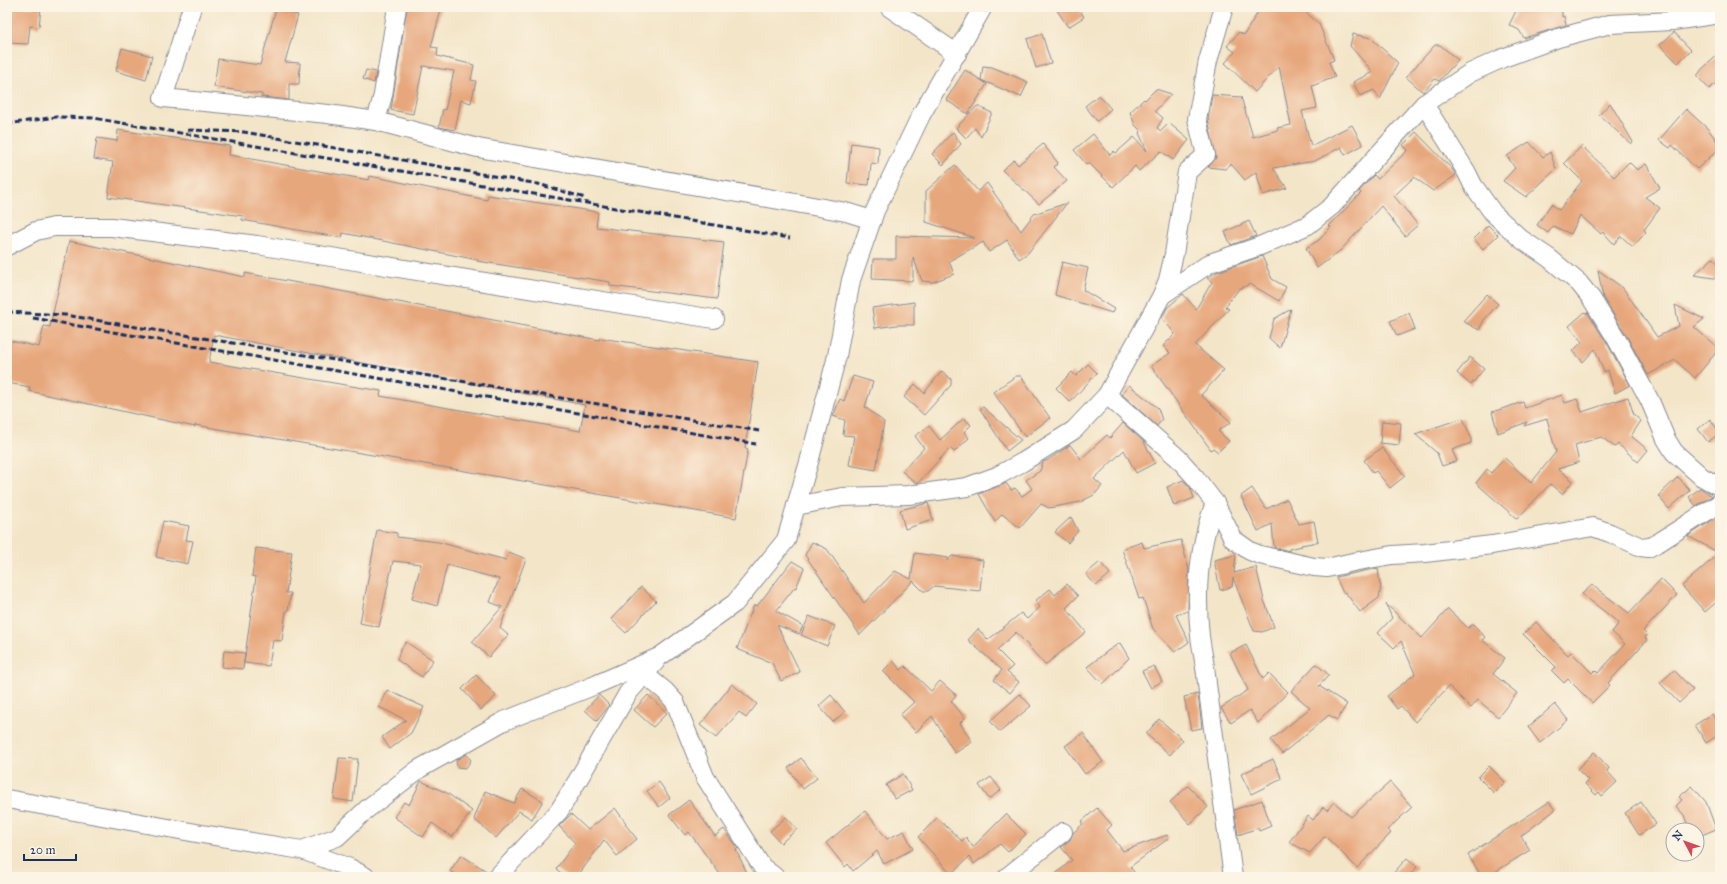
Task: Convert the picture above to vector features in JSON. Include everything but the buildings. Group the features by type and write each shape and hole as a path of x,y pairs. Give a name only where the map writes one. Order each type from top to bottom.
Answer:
{"street":[{"path":"192,7 163,98 299,110 376,121 478,148 846,212 872,220"},
{"path":"376,121 384,95 397,7"},
{"path":"888,7 957,54"},
{"path":"302,850 337,837 367,809 419,770 504,721 593,686 659,657 735,603 786,540 837,356 851,280 872,220 921,115 983,7"},
{"path":"796,506 842,498 908,495 967,487 997,476 1074,430 1107,395 1162,295 1168,280 1174,254 1187,172 1206,155 1197,119 1208,61 1224,7"},
{"path":"1162,295 1210,263 1260,246 1308,225 1332,206 1424,104 1470,73 1503,58 1558,38 1610,24 1673,21 1720,14"},
{"path":"1424,104 1466,171 1472,185 1493,213 1521,239 1549,258 1579,283 1591,298 1616,338 1650,401 1666,439 1674,452 1702,477 1720,487"},
{"path":"7,246 36,231 54,227 112,227 257,245 714,319"},
{"path":"1107,395 1178,458 1195,477 1214,503 1233,539 1250,552 1307,565 1327,568 1392,555 1425,553 1492,545 1593,527 1641,547 1648,548 1720,503"},
{"path":"1214,503 1202,541 1198,579 1200,635 1206,668 1233,877"},
{"path":"497,877 559,810 628,693 659,657"},
{"path":"644,674 665,691 675,702 705,777 762,867 775,877"},
{"path":"7,799 202,834 302,850 350,868 366,877"},
{"path":"1007,877 1063,832"}],"railway":[{"path":"7,124 56,117 93,118 790,238"},
{"path":"188,130 244,132 538,184 585,198"},
{"path":"7,312 65,315 759,431"},
{"path":"33,318 756,444"}]}
